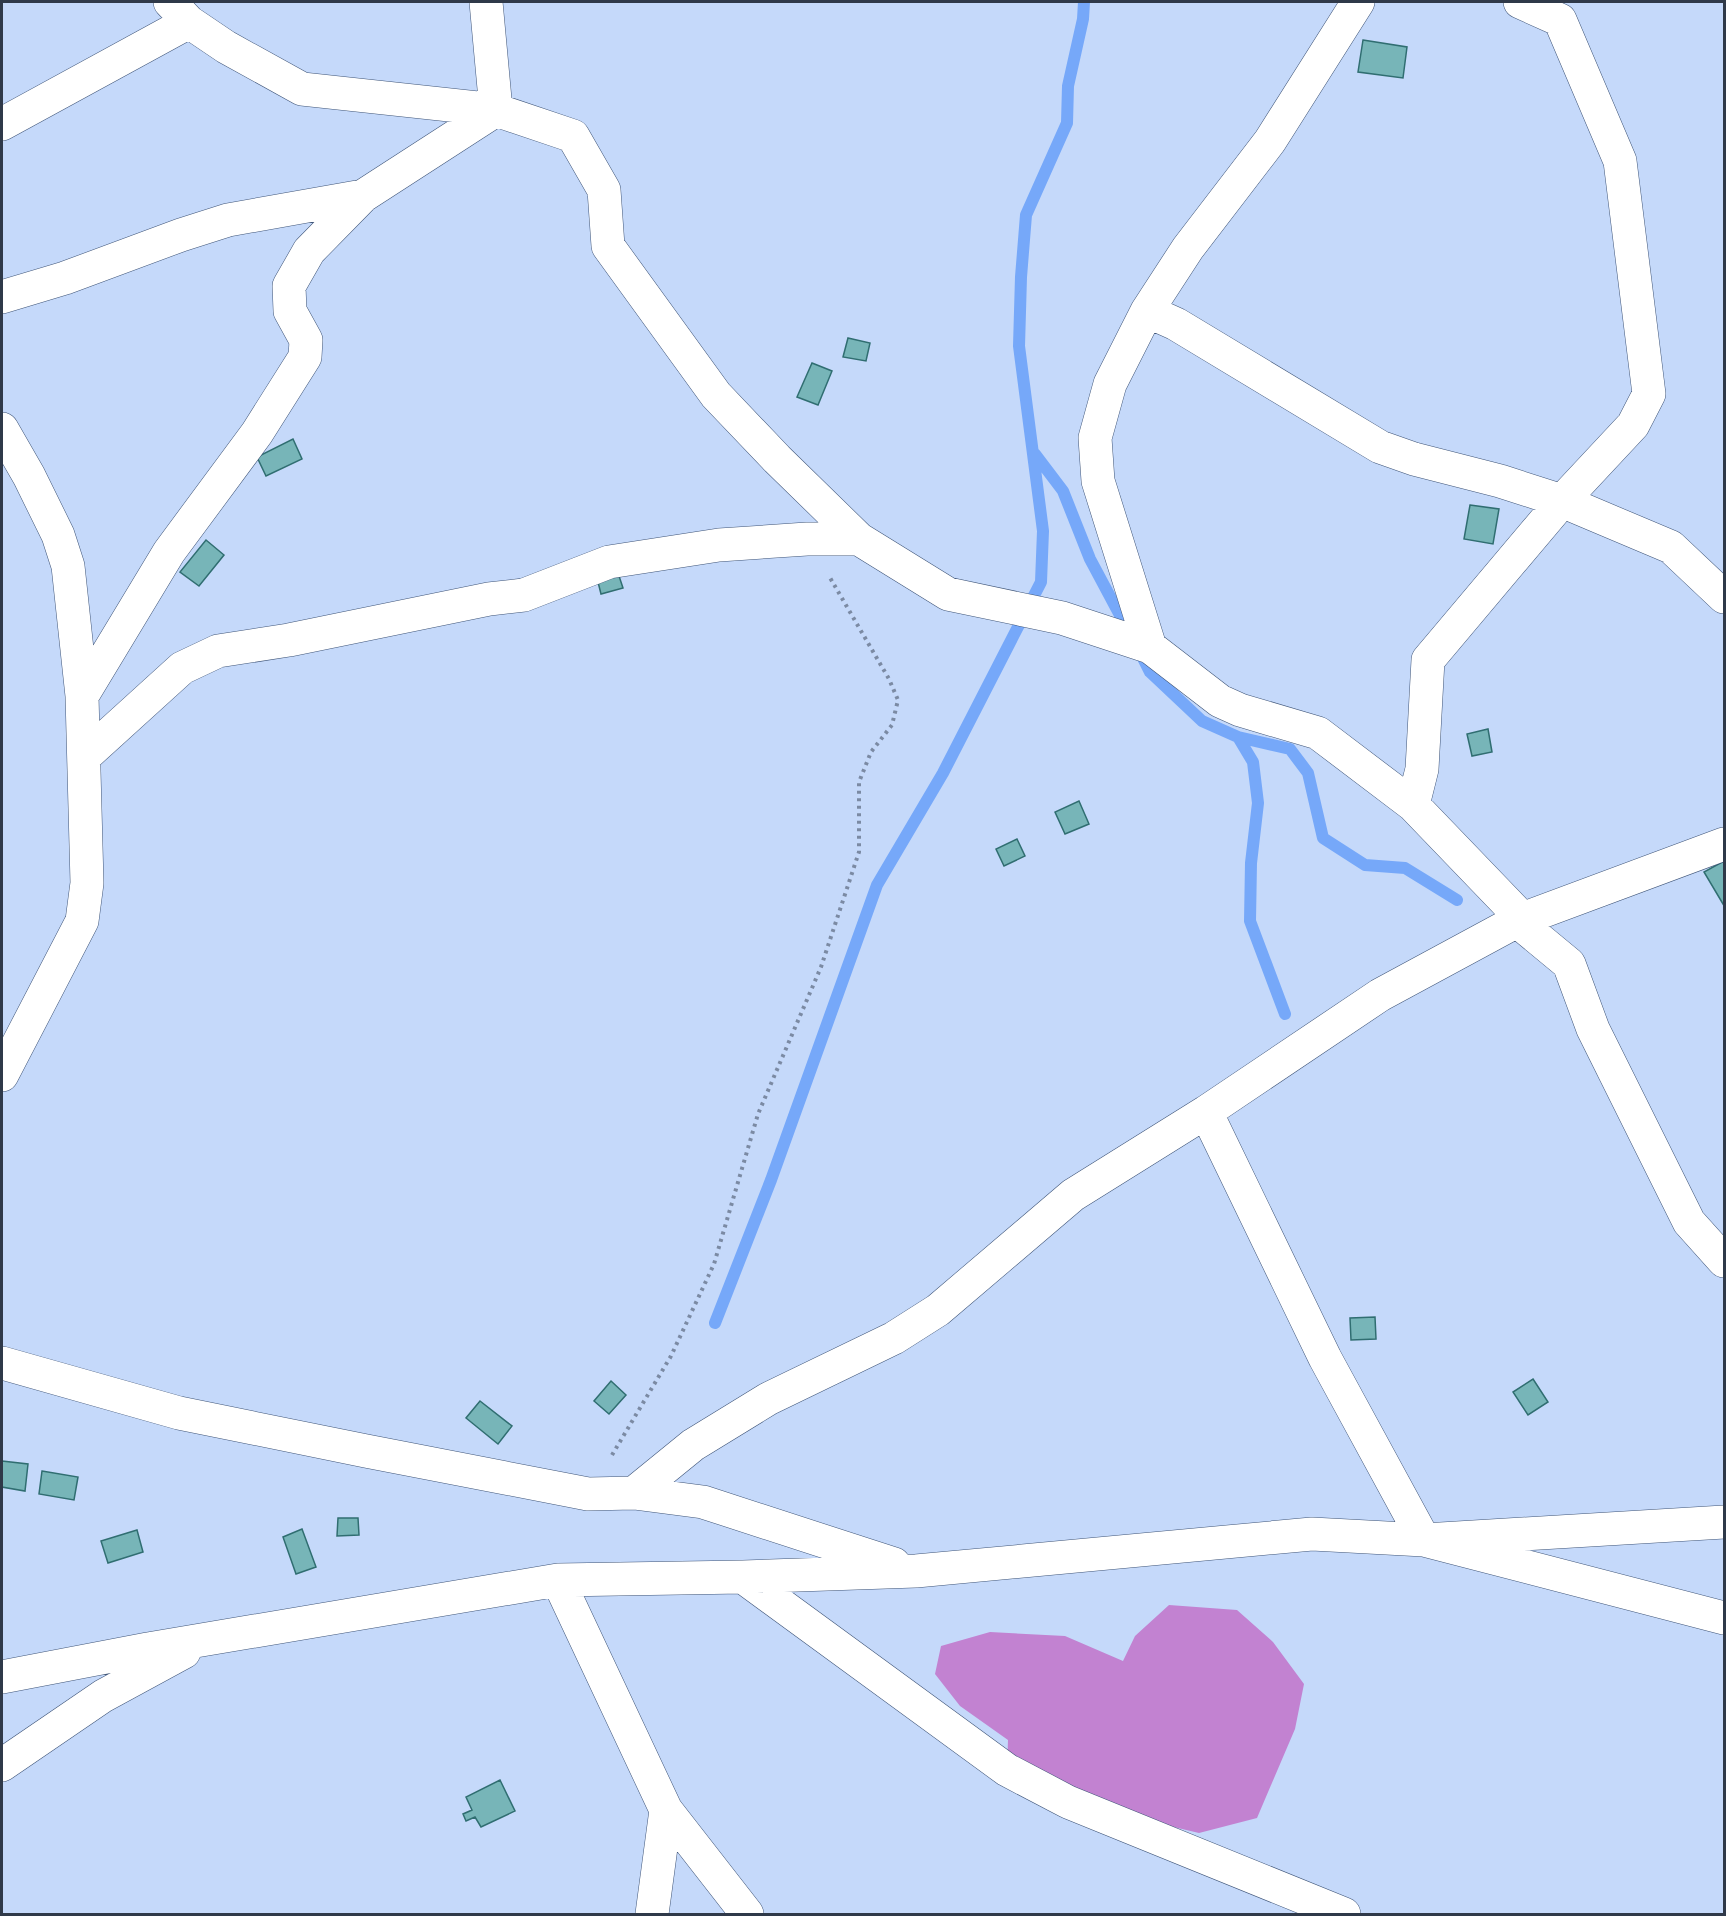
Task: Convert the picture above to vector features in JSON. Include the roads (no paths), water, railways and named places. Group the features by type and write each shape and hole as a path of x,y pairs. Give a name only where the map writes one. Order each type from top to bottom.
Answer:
{"street":[{"path":"486,2 496,110"},
{"path":"1150,647 1098,481 1095,438 1110,384 1147,311 1188,248 1270,141 1358,2"},
{"path":"1413,805 1422,769 1428,660 1562,501 1633,425 1649,394 1620,161 1560,20 1520,2"},
{"path":"2,124 179,12 225,47 302,89 496,110 573,136 604,190 608,246 716,395 777,459 859,539 948,594 1062,618 1150,647 1220,701 1240,710 1318,733 1413,805 1514,910 1517,921 1569,964 1593,1029 1689,1222 1725,1260"},
{"path":"82,696 169,552 256,433 305,357 306,340 290,311 289,286 309,251 363,196 496,110"},
{"path":"2,297 65,278 228,220 363,196"},
{"path":"1147,311 1176,324 1380,447 1414,459 1500,481 1562,501 1671,547 1725,597"},
{"path":"2,429 53,525 68,566 82,696 87,883 82,921 2,1075"},
{"path":"84,757 182,668 218,651 289,640 489,598 524,595 609,562 719,545 807,539 859,539"},
{"path":"634,1493 693,1445 768,1399 894,1338 938,1310 1073,1196 1206,1112 1380,995 1517,921 1725,844"},
{"path":"1206,1112 1325,1358 1424,1540 1725,1618"},
{"path":"2,1363 179,1413 588,1494 634,1493 703,1502 916,1571"},
{"path":"2,1677 210,1638 558,1580 916,1571 1312,1534 1424,1540 1725,1522"},
{"path":"743,1577 1007,1770 1068,1802 1344,1914"},
{"path":"558,1580 666,1810 747,1914"},
{"path":"2,1765 103,1696 210,1638"},
{"path":"652,1914 666,1810"}],"waterway":[{"path":"715,1323 771,1180 877,885 943,773 1041,582 1043,531 1019,346 1021,277 1026,215 1067,123 1068,86 1083,19 1084,2"},
{"path":"1035,454 1063,491 1090,559 1130,634"},
{"path":"1140,652 1150,672 1202,721 1238,737 1253,762 1258,803 1251,863 1250,921 1285,1014"},
{"path":"1238,737 1290,749 1308,773 1323,838 1365,865 1405,868 1457,900"}]}
